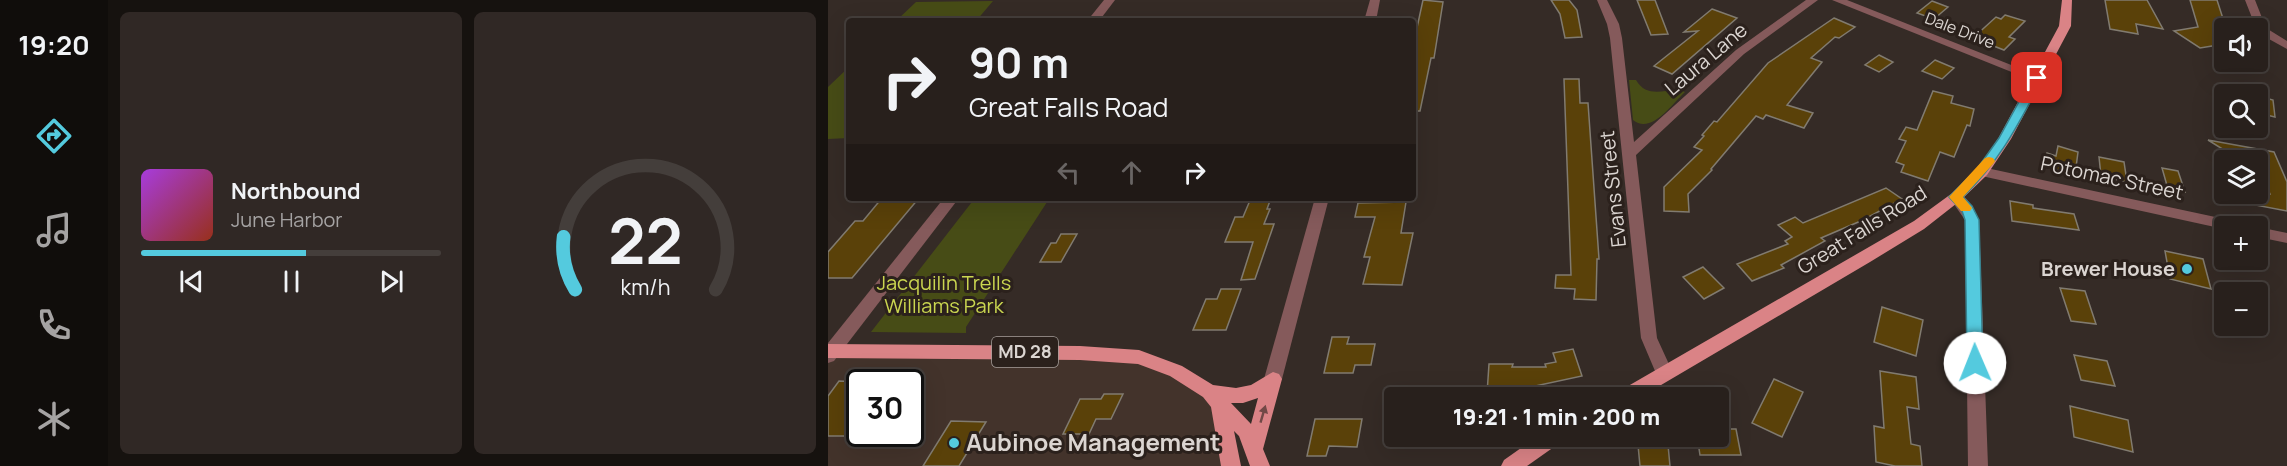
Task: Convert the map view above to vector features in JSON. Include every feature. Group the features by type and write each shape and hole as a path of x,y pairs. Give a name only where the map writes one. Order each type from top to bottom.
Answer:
{"main road":[{"name":"Great Falls Road","path":"1641,387 1919,225 1956,197 1982,172 2004,139 2065,26 2067,0"},
{"name":"MD 28","path":"829,353 1080,353 1139,357 1176,371 1215,398 1246,431 1257,457"},
{"path":"1231,466 1215,398 1247,396 1262,390 1273,380"},
{"path":"1257,457 1273,380"},
{"path":"1511,466 1538,447"}],"street":[{"path":"1095,18 1110,0"},
{"path":"1371,18 1375,0"},
{"name":"Evans Street","path":"1602,0 1613,24 1616,39 1649,338 1664,374"},
{"name":"Laura Lane","path":"1629,154 1740,52 1813,0"},
{"name":"Dale Drive","path":"1837,0 2037,78"},
{"path":"2250,0 2261,30 2287,46"},
{"name":"Potomac Street","path":"1982,172 2214,222"},
{"path":"1956,197 1967,209 1972,220 1978,466"},
{"path":"829,353 950,201"},
{"path":"1273,380 1321,201"},
{"path":"2268,234 2287,238"}],"shaded area":[{"path":"828,351 1139,357 1209,392 1231,466 828,466"}],"green space":[{"path":"993,1 979,18 899,18 916,2"},
{"path":"846,70 846,138 828,139 828,87"},
{"path":"1629,80 1636,80 1646,90 1685,92 1654,121 1640,124 1633,120"},
{"name":"Jacquilin Trells Williams Park","path":"973,201 1048,201 966,327 966,333 871,332"}],"building":[{"path":"1423,0 1443,2 1434,58 1431,58 1420,111 1416,111 1416,32"},
{"path":"1551,0 1569,0 1577,10 1582,37 1565,38 1560,14"},
{"path":"1637,0 1655,0 1668,34 1651,35"},
{"path":"2105,0 2147,0 2163,29 2136,24 2138,34 2110,29"},
{"path":"2190,0 2217,0 2223,18 2214,18 2214,46 2200,48 2174,31 2198,27"},
{"path":"1932,1 1948,7 1934,19 1917,13"},
{"path":"1712,9 1737,18 1672,74 1654,66 1698,31 1684,32"},
{"path":"2005,15 2025,21 2009,37 2015,39 2004,50 1973,38 1996,17 2001,19"},
{"path":"1834,18 1855,27 1839,38 1835,37 1811,58 1822,62 1787,105 1813,113 1804,128 1766,115 1763,119 1756,116 1712,170 1688,194 1689,212 1664,211 1664,187 1702,150 1694,147 1714,121 1717,122 1768,63"},
{"path":"1879,55 1893,62 1879,72 1865,65"},
{"path":"1935,60 1954,68 1942,79 1922,71"},
{"path":"1564,79 1579,79 1580,103 1588,103 1599,259 1597,259 1596,300 1574,299 1575,289 1555,288 1556,275 1571,275"},
{"path":"1933,91 1953,96 1951,103 1974,109 1970,126 1967,125 1954,157 1940,152 1928,181 1901,172 1904,165 1896,162 1906,141 1899,139 1906,127 1917,130"},
{"path":"2268,99 2273,100 2275,117 2268,115"},
{"path":"2208,140 2263,150 2224,150"},
{"path":"2058,146 2078,152 2075,175 2044,166 2047,153 2056,156"},
{"path":"2268,151 2274,152 2287,182 2287,211 2250,204 2268,204 2268,194 2270,194"},
{"path":"2099,157 2124,162 2127,182 2101,176"},
{"path":"2162,168 2178,171 2185,192 2168,189"},
{"path":"1886,188 1902,199 1863,220 1821,238 1825,241 1781,265 1784,268 1752,281 1737,264 1788,244 1785,241 1792,237 1778,225 1795,217 1803,223"},
{"path":"880,201 916,201 852,278 828,278 828,252 855,221 863,221"},
{"path":"1250,201 1270,201 1267,209 1270,209 1264,224 1274,224 1255,279 1241,280 1253,242 1225,242 1235,217 1243,217"},
{"path":"2010,201 2033,205 2033,208 2074,214 2079,230 2012,221"},
{"path":"1406,202 1401,233 1413,233 1402,285 1363,284 1370,257 1364,257 1375,217 1355,217 1358,203"},
{"path":"1061,234 1077,234 1061,262 1040,262 1051,243 1056,243"},
{"name":"Brewer House","path":"2165,251 2203,259 2211,289 2170,279"},
{"path":"1703,267 1724,288 1704,299 1683,277"},
{"path":"2060,288 2085,291 2096,324 2071,321"},
{"path":"1221,289 1241,289 1226,330 1193,330 1206,299 1217,299"},
{"path":"1882,307 1923,320 1916,356 1874,342"},
{"path":"1332,337 1349,337 1347,344 1375,344 1371,365 1355,365 1353,373 1324,373"},
{"path":"1573,349 1582,376 1531,387 1487,387 1489,364 1546,367 1545,364 1556,362 1553,353"},
{"path":"2074,355 2107,361 2115,386 2081,380"},
{"path":"1880,371 1916,377 1919,409 1907,407 1911,444 1920,446 1922,466 1895,466 1876,462 1874,426 1884,428"},
{"path":"1774,379 1803,392 1782,437 1752,423"},
{"path":"839,381 846,381 845,436 828,436 828,396"},
{"path":"1104,394 1123,394 1111,419 1096,419 1089,434 1063,434 1080,399 1101,399"},
{"path":"2070,406 2128,420 2133,452 2074,437"},
{"path":"1315,419 1362,419 1357,447 1329,446 1326,456 1307,456"},
{"path":"951,421 986,422 959,466 923,466"},
{"path":"1729,429 1736,429 1741,455 1700,455 1699,447 1729,447"},
{"path":"1638,447 1668,447 1670,466 1640,466"}],"slow traffic":[{"path":"1966,208 1956,197 1982,172 1989,161"}],"place":[{"name":"Brewer House","path":"2187,269"},
{"name":"Aubinoe Management","path":"954,443"}],"route":[{"path":"1975,363 1972,220 1967,209 1956,197 1982,172 2004,139 2037,78"}]}
